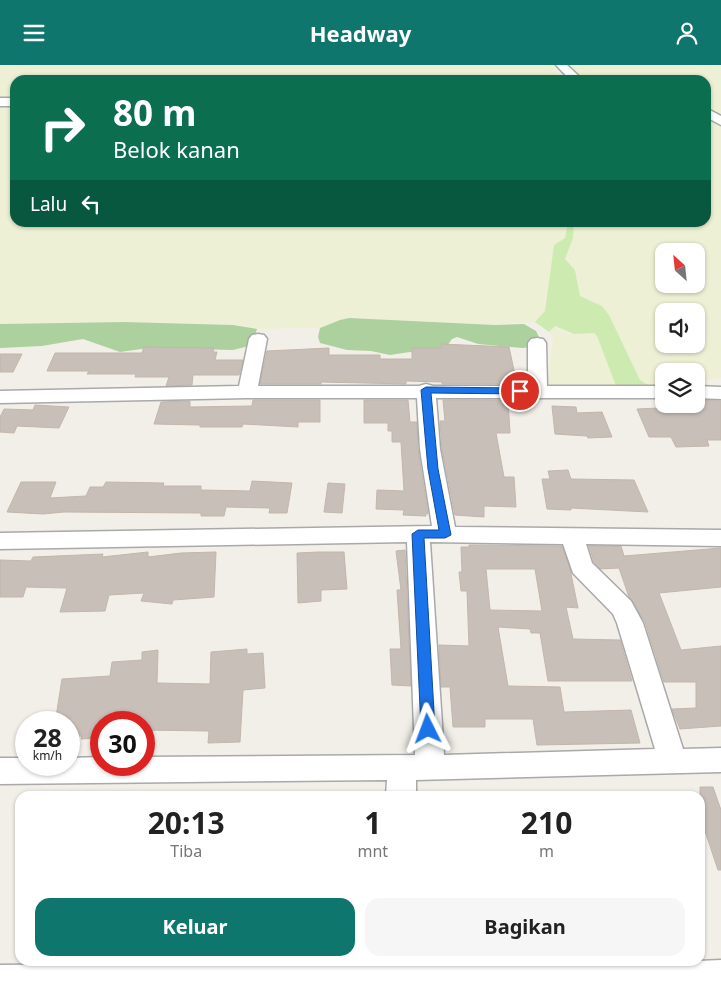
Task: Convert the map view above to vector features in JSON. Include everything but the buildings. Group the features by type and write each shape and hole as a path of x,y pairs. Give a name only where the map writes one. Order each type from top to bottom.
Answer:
{"street":[{"path":"561,65 572,75"},
{"path":"247,391 258,339"},
{"path":"537,343 536,369 538,391"},
{"path":"426,390 433,469 445,535"},
{"path":"0,397 247,391 655,392"},
{"path":"705,392 721,393"},
{"path":"418,534 430,767"},
{"path":"0,541 418,534 721,538"},
{"path":"572,536 581,567 622,608 630,623 674,761"},
{"path":"0,771 402,768 721,760"},
{"path":"401,791 402,768"},
{"path":"0,982 397,970 605,982 721,977"}],"green space":[{"path":"0,65 552,65 560,75 10,75 10,100 0,100"},
{"path":"569,65 721,65 721,116 711,110 711,75 579,75"},
{"path":"10,103 10,227 567,227 565,238 554,245 545,311 540,320 535,322 495,325 349,318 320,328 257,329 233,325 124,322 0,324 0,104"},
{"path":"711,118 721,126 721,378 705,381 705,363 655,363 655,385 648,385 640,380 609,315 595,302 580,296 575,270 565,259 573,238 574,227 711,227"},
{"path":"567,227 574,227 573,238 565,259 575,270 580,296 602,306 609,315 640,380 648,385 655,385 655,390 616,386 597,336 594,333 574,334 555,326 549,332 535,322 545,311 554,245 565,238"},
{"path":"349,318 495,325 524,324 536,331 541,341 535,347 522,348 478,344 457,337 452,339 447,346 424,354 410,352 390,355 371,351 347,350 320,343 318,337 320,328"},
{"path":"124,322 233,325 257,329 254,339 249,346 233,350 149,348 120,352 83,339 42,346 0,348 0,324"},
{"path":"555,326 569,334 594,333 597,336 616,387 547,388 553,337 549,332"}],"route":[{"path":"428,729 418,534 445,535 428,432 429,416 426,390 520,391"}]}
